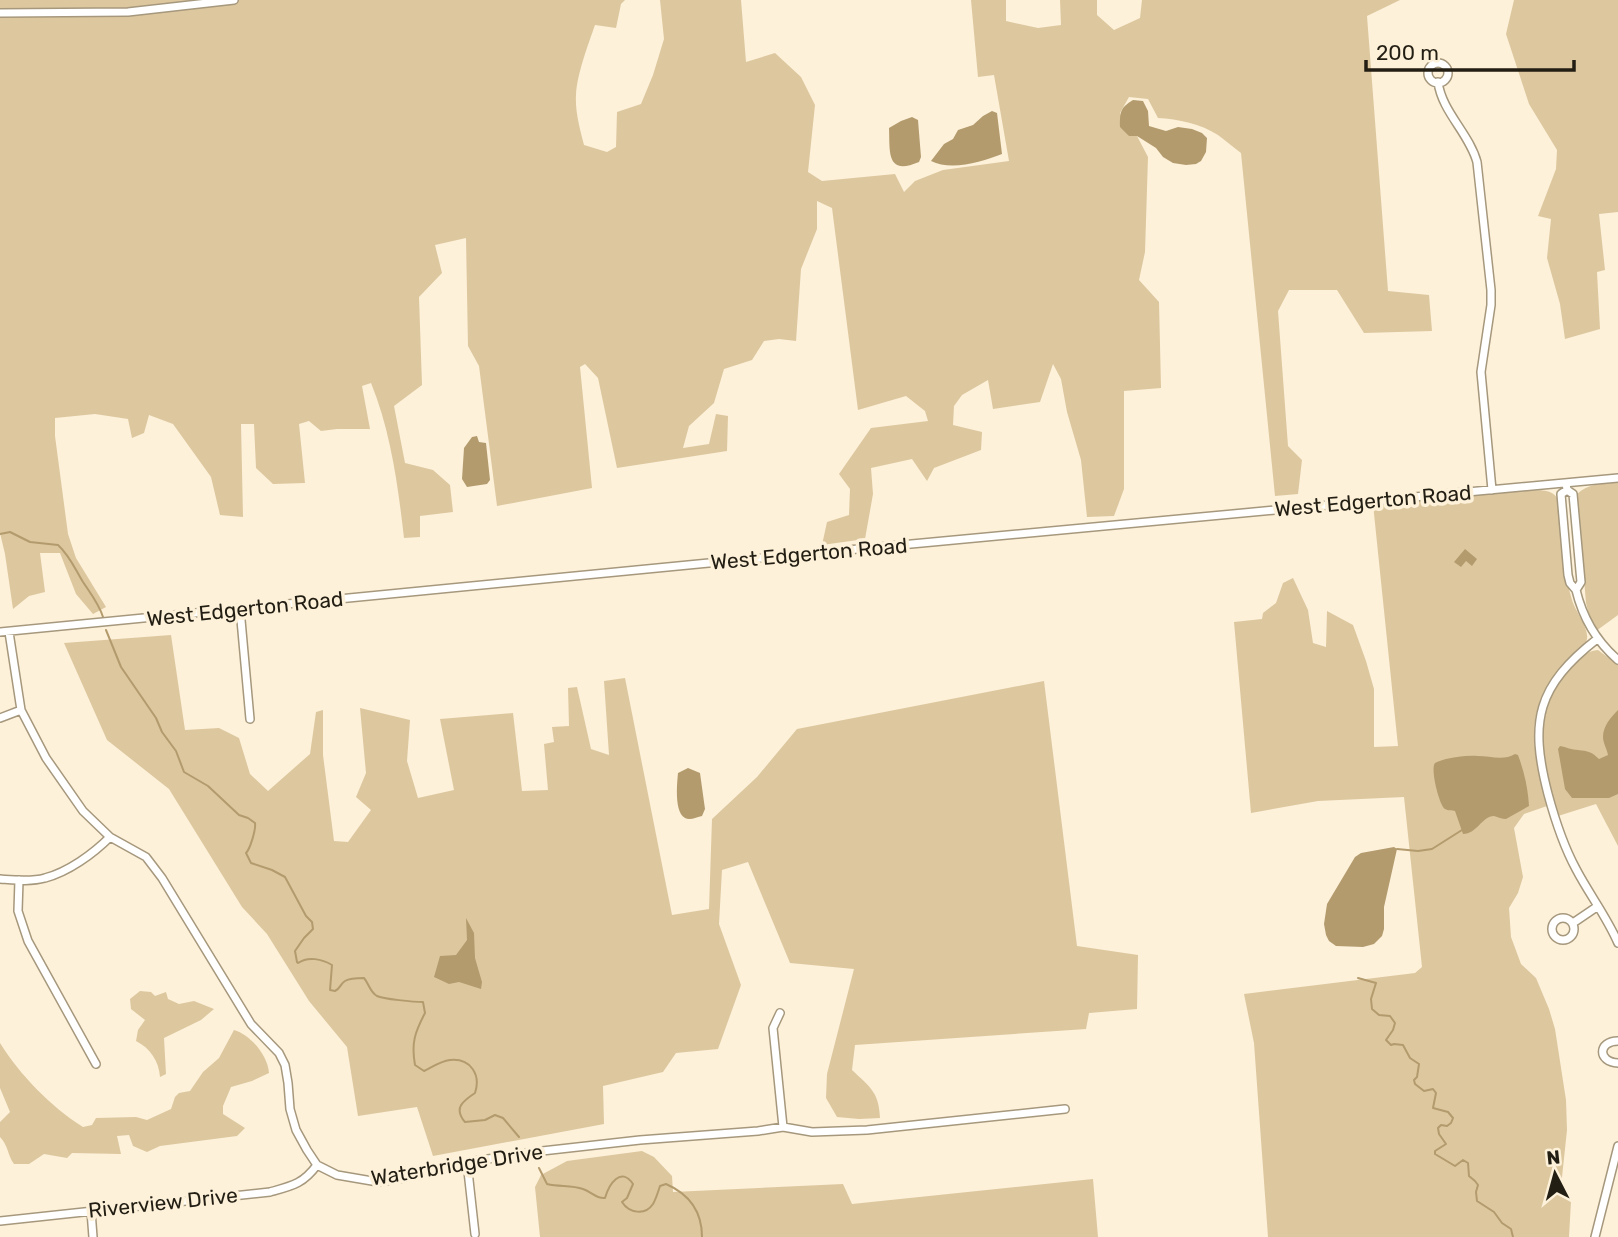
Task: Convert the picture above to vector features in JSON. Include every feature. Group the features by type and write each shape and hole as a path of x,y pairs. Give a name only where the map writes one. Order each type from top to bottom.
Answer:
{"street":[{"path":"0,13 128,12 234,0"},
{"path":"1438,82 1442,99 1471,145 1477,162 1491,290 1480,372 1492,489"},
{"name":"West Edgerton Road","path":"0,632 1492,489 1566,487 1618,478"},
{"path":"1566,487 1561,494 1570,583 1576,590 1584,617 1597,639 1618,660"},
{"path":"240,610 250,719"},
{"path":"9,632 21,710 46,758 83,811 110,837 146,857 162,878 251,1024 278,1053 285,1065 290,1109 296,1130 317,1165"},
{"path":"1597,639 1571,662 1555,681 1543,707 1538,734 1543,773 1558,827 1576,869 1618,943"},
{"path":"0,718 21,710"},
{"path":"0,879 42,879 62,872 99,848 110,837"},
{"path":"19,880 18,911 28,941 96,1064"},
{"path":"1573,923 1598,906"},
{"path":"780,1013 773,1028 783,1127"},
{"path":"1618,1041 1607,1043 1603,1052 1609,1062 1618,1063"},
{"name":"Waterbridge Drive","path":"317,1165 337,1175 378,1182 415,1176 467,1162 640,1140 783,1127 812,1132 867,1130 1065,1110"},
{"path":"1595,1237 1618,1146"},
{"path":"467,1162 475,1234"},
{"name":"Riverview Drive","path":"0,1221 270,1192 307,1178 317,1165"},
{"path":"91,1211 93,1237"}],"shaded area":[{"path":"0,0 625,0 621,4 616,28 595,25 577,87 577,114 584,145 607,152 616,147 617,112 641,104 653,75 664,39 660,0 741,0 746,62 775,53 801,77 815,105 808,172 822,181 895,174 904,192 915,181 943,170 1009,161 994,75 978,77 971,0 1006,0 1006,21 1038,28 1061,25 1060,0 1097,0 1097,15 1114,30 1140,18 1142,0 1400,0 1367,16 1388,291 1429,295 1432,331 1364,333 1337,290 1289,290 1278,311 1288,446 1302,460 1298,494 1275,496 1241,153 1204,128 1158,118 1148,99 1129,97 1120,113 1129,136 1137,136 1148,157 1145,252 1139,280 1159,302 1161,388 1124,391 1124,489 1114,516 1087,517 1081,460 1061,379 1053,364 1040,402 993,409 988,380 962,395 954,406 953,425 982,432 981,450 934,468 927,481 912,459 871,468 873,494 865,539 822,545 827,522 849,515 850,489 839,474 871,428 928,421 925,411 906,396 858,410 832,208 817,201 817,229 801,269 796,341 764,341 752,360 724,369 714,403 689,426 683,448 709,444 716,414 728,416 727,451 617,468 598,378 585,364 580,367 592,488 497,506 479,366 468,346 466,238 435,245 442,273 419,297 422,385 394,406 405,463 433,470 450,485 453,512 420,516 420,537 404,538 389,440 371,383 362,386 370,429 321,431 309,421 299,424 305,483 273,484 256,468 254,424 241,424 243,517 220,515 211,477 173,424 149,415 144,433 132,438 128,419 95,414 55,418 68,534 76,558 106,607 93,614 76,594 60,553 40,553 45,592 29,596 13,609 0,533"},
{"path":"1514,0 1618,0 1618,212 1599,214 1605,270 1597,272 1600,329 1565,339 1560,304 1547,258 1551,219 1538,216 1556,169 1557,150 1529,104 1506,34"},
{"path":"1133,100 1143,101 1148,111 1149,126 1166,131 1178,127 1202,133 1207,138 1206,152 1201,161 1186,165 1173,163 1137,136 1129,136 1120,127 1120,118 1125,105"},
{"path":"992,111 997,113 1002,154 957,165 931,161 944,144 953,139 958,130 973,125"},
{"path":"912,117 918,120 921,157 919,162 901,166 895,164 890,153 889,128"},
{"path":"477,436 479,442 486,443 490,480 487,484 467,487 462,479 464,448 472,437"},
{"path":"1618,481 1618,615 1596,631 1586,603 1577,494 1591,486"},
{"path":"1522,489 1551,492 1558,499 1569,588 1587,635 1583,646 1547,686 1540,702 1534,736 1535,753 1547,806 1524,814 1514,828 1523,877 1509,908 1511,937 1521,964 1536,978 1555,1029 1566,1100 1567,1130 1560,1196 1571,1201 1569,1237 1268,1237 1254,1043 1244,994 1415,973 1422,967 1404,797 1318,801 1251,813 1234,622 1262,619 1263,613 1276,603 1283,583 1293,578 1308,610 1313,643 1326,647 1327,611 1353,625 1374,689 1374,747 1398,746 1373,504"},
{"path":"1465,549 1477,559 1472,566 1466,561 1461,567 1454,562"},
{"path":"171,635 185,730 219,728 239,738 250,774 268,791 310,754 316,712 323,710 323,755 334,841 348,842 371,810 356,797 366,773 360,708 410,720 407,761 418,798 454,790 440,719 513,713 522,791 548,790 544,744 554,742 552,727 569,726 568,688 577,687 591,749 609,755 604,681 625,678 672,915 709,909 712,819 757,777 797,729 1044,681 1077,946 1138,955 1137,1009 1089,1013 1086,1029 855,1045 852,1070 869,1086 875,1096 880,1118 837,1117 826,1098 827,1074 854,969 790,963 748,862 722,870 719,924 741,985 718,1049 676,1053 663,1072 603,1086 604,1124 433,1156 417,1107 358,1116 347,1047 309,1001 267,934 242,907 169,789 107,740 64,643"},
{"path":"1598,650 1618,665 1618,846 1596,804 1558,816 1548,778 1543,741 1548,706 1556,689 1578,660 1589,652"},
{"path":"1618,710 1618,794 1609,798 1572,798 1565,789 1558,749 1560,746 1587,751 1599,759 1608,755 1603,733"},
{"path":"1518,755 1524,773 1529,806 1506,819 1490,817 1472,831 1463,834 1455,811 1445,809 1440,801 1434,779 1435,763 1462,756 1502,758"},
{"path":"688,768 700,773 705,809 702,816 689,819 679,810 677,797 678,773"},
{"path":"1394,847 1397,849 1384,907 1382,936 1374,944 1363,947 1336,946 1326,935 1324,924 1327,904 1355,857 1361,853"},
{"path":"466,918 474,933 475,958 482,982 481,989 459,982 449,984 434,977 440,956 456,955 467,940"},
{"path":"140,991 151,992 155,996 166,992 168,999 179,1004 194,1001 214,1009 201,1020 164,1038 166,1074 160,1077 153,1056 146,1047 136,1041 138,1030 145,1020 131,1009 130,999"},
{"path":"234,1030 258,1047 266,1060 269,1073 231,1087 223,1106 223,1114 245,1128 237,1136 160,1146 147,1152 133,1146 129,1135 117,1136 121,1154 72,1153 67,1158 44,1154 29,1164 14,1164 0,1137 0,1122 10,1112 0,1088 0,1043 37,1090 83,1127 92,1125 96,1118 136,1117 147,1120 171,1109 175,1097 179,1093 190,1091 203,1072 219,1058"},
{"path":"642,1151 654,1157 672,1176 673,1192 843,1184 852,1204 1093,1179 1098,1237 540,1237 535,1187 541,1175 567,1161"}],"waterway":[{"path":"0,534 10,532 30,542 58,545 72,563 103,617"},
{"path":"106,630 121,667 176,751 184,772 208,786 239,815 255,823 246,853 251,863 285,877 312,922 313,929 295,951 297,962 315,959 332,965 330,990 335,991 347,980 364,978 377,996 423,1002 425,1013 416,1032 414,1044 415,1065 424,1071 450,1060 469,1065 475,1074 477,1086 475,1093 461,1105 461,1117 465,1122 485,1120 495,1115 503,1118 519,1137"},
{"path":"1397,849 1432,849 1462,830"},
{"path":"1358,978 1376,983 1371,999 1372,1009 1379,1015 1390,1016 1395,1023 1386,1040 1391,1045 1403,1045 1410,1058 1419,1064 1415,1084 1424,1091 1433,1089 1436,1093 1433,1108 1448,1112 1453,1118 1447,1126 1441,1125 1438,1128 1446,1144 1435,1151 1435,1154 1455,1166 1463,1160 1468,1163 1469,1176 1478,1185 1477,1201 1494,1212 1502,1223 1511,1229 1513,1237"},
{"path":"539,1168 547,1184 579,1188 602,1198 605,1198 616,1179 629,1179 633,1184 627,1198 622,1202 637,1212 650,1208 660,1186 666,1184 693,1204 700,1219 702,1237"}]}
